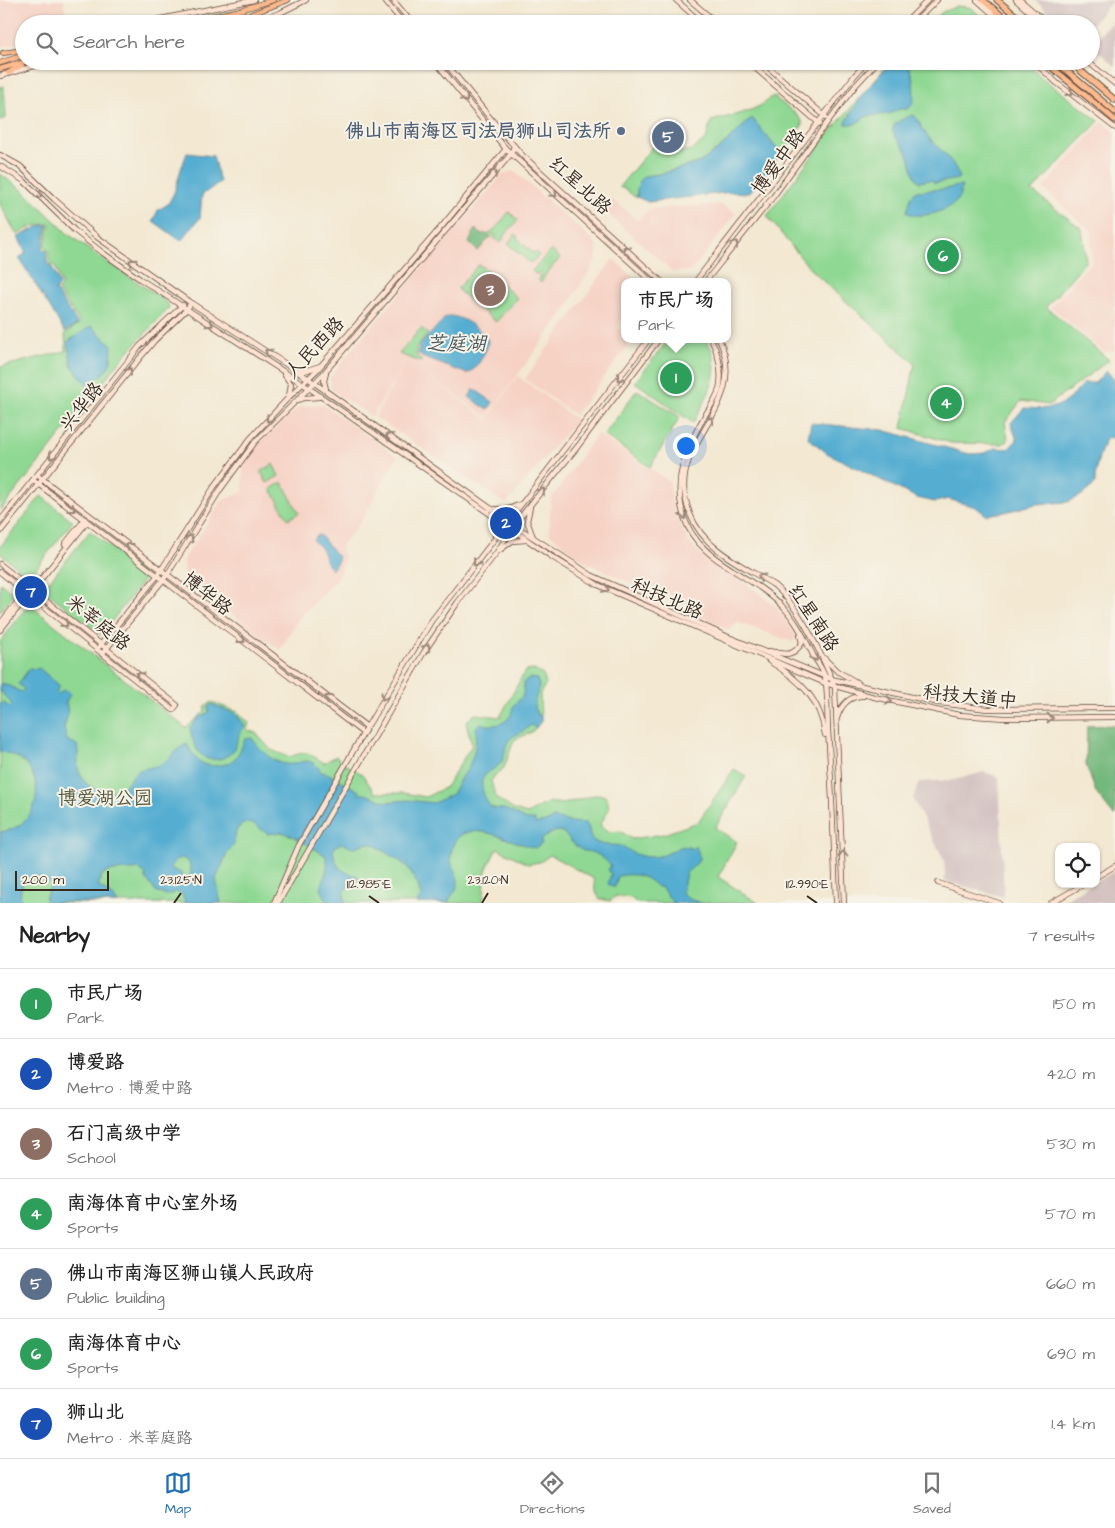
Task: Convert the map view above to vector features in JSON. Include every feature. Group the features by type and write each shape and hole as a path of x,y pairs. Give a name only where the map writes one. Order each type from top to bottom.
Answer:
{"highway":[{"path":"984,0 1002,15"},
{"path":"997,0 1015,15"},
{"path":"1055,70 1115,120"},
{"path":"1066,70 1115,112"},
{"path":"1080,70 1115,100"}],"main road":[{"path":"180,15 254,0"},
{"path":"217,15 273,0"},
{"path":"251,15 288,0"},
{"path":"274,15 306,0"},
{"path":"384,0 396,15"},
{"path":"394,0 406,15"},
{"path":"676,0 693,15"},
{"path":"690,0 708,15"},
{"path":"913,15 928,0"},
{"path":"923,15 937,0"},
{"path":"977,0 994,15"},
{"path":"1016,0 1032,15"},
{"path":"1020,0 1038,15"},
{"path":"2,53 15,51"},
{"path":"0,63 15,58"},
{"path":"0,69 15,65"},
{"path":"8,73 15,69"},
{"path":"0,76 20,70"},
{"name":"红星北路","path":"442,70 511,154 648,278"},
{"name":"红星北路","path":"451,70 514,146 658,278"},
{"path":"757,70 823,127"},
{"path":"772,70 829,120"},
{"name":"博爱中路","path":"698,278 860,70"},
{"name":"博爱中路","path":"708,278 773,197 823,127 870,70"},
{"path":"1043,70 1057,83 1115,128"},
{"path":"1098,70 1115,84"},
{"path":"506,148 514,146"},
{"path":"102,654 165,577 245,454 328,367 511,154 514,146"},
{"name":"人民西路","path":"97,649 160,573 214,487 250,439 321,366 443,225 506,148"},
{"path":"0,156 26,172 97,237 189,302 314,382 507,523"},
{"path":"0,166 24,181 74,230 103,253 303,384 492,515 507,523"},
{"name":"兴华路","path":"0,521 140,346 182,306 189,302"},
{"name":"兴华路","path":"0,532 154,341 187,309 189,302"},
{"path":"274,903 299,845 363,733 432,620 646,343"},
{"path":"278,903 424,652 513,527 578,446 656,343"},
{"name":"红星南路","path":"713,343 718,354 720,378 718,392 684,458 680,474 679,495 684,518 691,533 704,549 729,568 769,593 784,607 798,627 825,677 836,903"},
{"name":"红星南路","path":"721,343 727,379 723,397 690,459 685,495 691,516 710,545 774,586 790,602 832,679 835,687 835,724 843,845 844,903"},
{"path":"294,369 304,371 321,366"},
{"path":"328,367 324,382 328,393"},
{"path":"280,369 291,384 288,398"},
{"path":"294,402 304,398 322,397"},
{"name":"博华路","path":"37,475 363,733"},
{"name":"博华路","path":"33,480 160,573"},
{"path":"490,509 508,510 524,502"},
{"path":"530,505 527,521 531,540"},
{"path":"492,515 496,528 495,539"},
{"path":"0,624 86,520"},
{"name":"科技北路","path":"507,523 564,565 598,585 825,683"},
{"path":"497,552 512,541 531,540 591,575 761,650 787,655 796,652 802,643 798,627"},
{"name":"米莘庭路","path":"0,564 177,705 173,710 0,572"},
{"name":"博华路","path":"165,577 367,727"},
{"path":"0,630 27,593"},
{"name":"科技大道中","path":"761,650 825,677 939,703 988,709 1115,708"},
{"path":"755,653 798,681 813,698 824,724 832,791"},
{"path":"821,656 849,679 871,688"},
{"name":"科技大道中","path":"825,683 869,696 959,715 1005,718 1115,717"},
{"path":"835,724 839,711 846,702 855,696 869,696"},
{"path":"1100,875 1115,866"},
{"path":"938,883 1000,903"},
{"path":"1052,903 1077,888"}],"shaded area":[{"path":"0,0 64,0 65,15 15,15 15,44 0,47"},
{"path":"1035,0 1113,0 1100,15 1051,15"},
{"path":"1115,18 1115,66 1100,53 1100,35"},
{"path":"1103,121 1115,132 1115,351 1104,352 1051,307 1092,261 1091,231 1043,188"},
{"path":"511,171 515,172 594,241 598,248 596,260 563,313 487,417 408,363 487,419 518,376 577,420 506,504 375,417 405,362 372,417 331,390 330,377 502,175"},
{"path":"612,199 637,220 650,209 721,204 736,214 691,271 673,272 607,213 608,203"},
{"path":"613,259 634,278 621,278 621,319 618,328 621,331 621,343 630,343 575,415 525,379"},
{"path":"322,404 397,456 362,520 340,547 345,559 337,579 298,619 280,650 186,580 183,567 184,558 222,501 243,492 243,462 256,446 299,407"},
{"path":"597,434 669,481 675,515 689,542 701,555 751,587 777,607 796,637 793,642 737,622 730,630 583,561 549,533 551,499"},
{"path":"984,772 999,777 1004,897 944,881 944,860 913,799 919,782 954,780"},
{"path":"1115,871 1115,903 1059,903 1085,888 1100,888 1100,880"}],"green space":[{"path":"959,6 972,8 979,15 939,15"},
{"path":"883,70 1034,70 1099,121 1032,191 1082,229 1086,261 1046,307 1109,360 1049,405 1021,401 1005,422 1008,441 1002,444 951,443 902,428 915,363 812,271 767,216 830,132"},
{"path":"4,86 6,116 0,120 0,87"},
{"path":"773,96 802,121 802,126 796,133 798,136 781,154 752,118 720,148 701,162 660,174 644,176 640,181 636,198 625,189 619,187 653,146 669,154 692,150 706,140 711,121 736,115 760,106"},
{"path":"0,174 25,192 67,233 167,302 169,308 125,355 0,511 0,367 66,351 65,334 80,323 58,291 62,285 55,266 50,264 48,256 50,252 44,248 50,224 36,225 17,235 0,204"},
{"path":"509,212 518,220 500,243 494,238 496,236 494,234 491,238 487,235 494,230"},
{"path":"475,229 482,235 484,233 490,237 478,251 469,243"},
{"path":"515,234 532,252 536,252 539,255 533,262 530,263 508,244"},
{"path":"551,250 560,258 541,283 538,279 541,275 539,273 537,275 532,271"},
{"path":"478,265 483,267 517,298 496,322 460,292 458,288"},
{"path":"421,328 428,334 416,348 417,356 421,362 399,354"},
{"path":"666,343 707,343 711,350 715,371 709,392 693,423 635,382"},
{"path":"637,390 680,417 650,467 604,435"},
{"path":"273,464 279,476 267,483 261,472"},
{"path":"282,482 299,513 288,519 271,489"},
{"path":"41,496 73,521 29,577 0,553 0,547"},
{"path":"90,531 147,576 101,635 43,589"},
{"path":"0,583 14,594 0,612"},
{"name":"博爱湖公园","path":"32,607 186,728 205,711 205,706 212,702 238,712 249,723 247,730 256,733 271,750 289,757 308,753 324,763 336,756 343,763 362,774 375,793 403,793 426,797 446,787 472,745 466,722 475,714 500,717 525,671 534,670 543,675 546,684 540,693 541,721 532,732 514,740 504,768 491,781 496,798 514,810 527,814 549,802 563,804 599,794 607,797 609,809 600,825 610,832 620,831 632,839 664,834 698,822 734,769 746,776 715,828 737,842 718,877 758,903 637,903 631,898 616,896 610,901 600,899 595,891 594,879 550,855 540,862 528,864 497,848 486,870 483,903 0,903 0,642 26,608"},
{"path":"1115,725 1115,817 1096,793 1086,765 1087,726"}],"water":[{"path":"884,70 910,70 913,79 914,98 912,105 908,109 900,109 889,114 867,116 855,124 846,124 862,95"},
{"path":"913,115 928,137 953,163 959,176 958,179 935,183 931,180 919,182 917,180 907,152 893,131 896,123"},
{"path":"752,118 781,154 749,193 731,192 648,202 637,197 637,188 644,176 660,174 701,162 720,148"},
{"path":"187,153 213,156 220,182 202,195 200,218 181,241 153,221 158,210 168,204 174,193"},
{"path":"962,186 956,202 946,209 925,215 907,212 911,197 916,191"},
{"path":"48,225 42,249 48,252 46,256 48,265 52,267 60,285 55,290 78,324 65,332 19,258 26,253 18,237 40,226"},
{"name":"芝庭湖","path":"449,316 460,318 471,324 488,340 481,360 469,373 422,357 418,353 419,346"},
{"path":"91,326 112,345 112,354 109,365 104,373 88,386 72,366 67,342"},
{"path":"1106,371 1115,379 1115,436 1106,439 1099,456 1095,484 1082,495 1068,502 1036,504 986,515 976,507 948,499 935,502 917,498 827,453 808,438 811,423 883,430 969,454 985,453 996,448 1008,449 1017,440 1011,423 1024,408 1052,408 1058,406 1070,398 1084,383 1095,383"},
{"path":"474,389 493,402 488,410 469,397"},
{"path":"320,535 338,557 332,570 322,550 313,540 316,536"},
{"path":"39,668 60,686 56,692 58,694 65,689 71,694 66,701 68,714 64,728 67,740 77,745 80,775 84,781 96,790 110,792 117,790 124,786 138,771 163,763 187,744 195,758 199,761 211,766 225,764 237,756 245,739 252,738 272,759 287,764 308,761 313,763 322,773 325,772 359,791 359,794 365,794 387,802 407,800 434,803 452,794 466,772 474,750 476,727 480,723 496,725 504,722 523,695 524,682 530,678 537,679 539,686 535,706 537,714 541,716 541,721 536,728 531,725 511,738 507,743 501,763 483,778 482,788 489,805 492,808 507,810 522,818 535,820 535,824 554,818 586,823 591,838 596,842 623,846 641,856 660,856 680,847 684,846 692,849 695,846 699,859 686,873 682,893 689,899 702,903 673,903 661,887 657,887 644,877 618,876 615,887 608,884 611,874 608,869 611,866 597,854 580,849 560,831 549,834 535,848 499,836 474,831 463,834 455,841 451,854 451,863 458,883 448,903 417,903 421,896 418,885 407,866 373,844 367,843 352,848 342,843 336,846 333,851 336,862 343,871 357,876 359,881 346,888 344,894 346,903 328,903 321,889 327,868 325,855 293,836 281,832 268,834 254,824 245,823 236,831 234,844 227,854 216,879 221,903 185,903 182,894 176,892 168,895 157,893 146,879 145,873 139,869 116,871 102,875 98,886 113,896 118,903 47,903 45,898 51,885 49,882 43,878 26,879 23,877 19,882 23,885 19,903 0,903 0,832 16,827 27,818 34,805 36,792 34,778 27,766 16,757 0,752 0,705 3,702 9,707 12,704 0,691 0,684 6,684 21,692 24,689 18,684 29,669","holes":["182,858 189,862 191,873 188,877 181,880 181,873 170,868 177,859"]},
{"path":"212,704 236,714 245,726 232,752 223,758 212,760 198,751 190,728 197,719 209,712 208,707"}],"place":[{"name":"佛山市南海区司法局狮山司法所","path":"621,131"},
{"name":"佛山市南海区狮山镇人民政府","path":"668,137"},
{"name":"南海体育中心","path":"943,256"},
{"name":"石门高级中学","path":"490,290"},
{"name":"市民广场","path":"676,378"},
{"name":"南海体育中心室外场","path":"946,403"},
{"name":"博爱路","path":"506,523"},
{"name":"狮山北","path":"31,592"}]}
